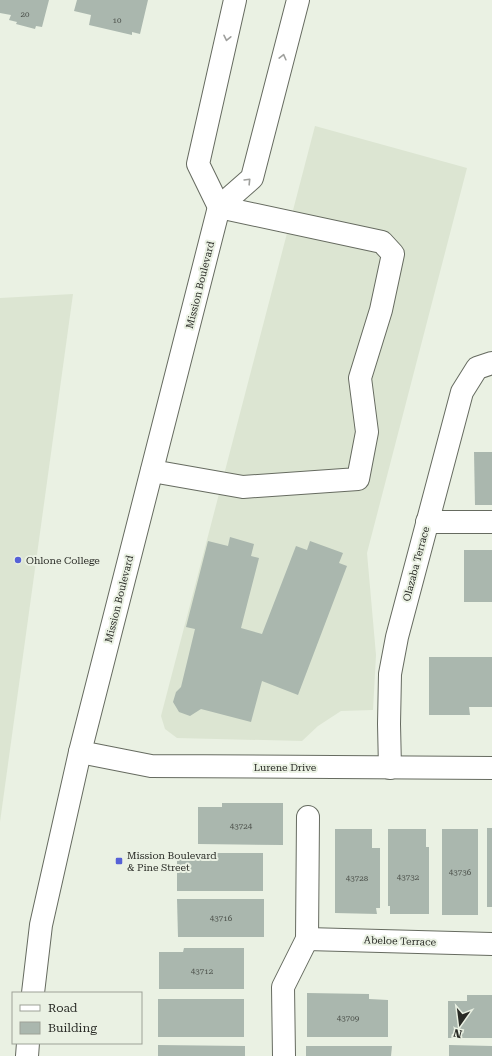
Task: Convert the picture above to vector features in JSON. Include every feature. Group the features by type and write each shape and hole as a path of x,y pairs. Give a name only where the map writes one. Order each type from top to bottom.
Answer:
{"street":[{"path":"219,207 198,164 235,0"},
{"path":"219,207 252,178 298,0"},
{"path":"152,471 243,487 358,480 367,432 360,378 381,310 393,254 382,242 219,207"},
{"name":"Mission Boulevard","path":"33,992 41,925 80,752 219,207"},
{"name":"Olazaba Terrace","path":"390,768 390,674 397,637 462,392 484,366"},
{"path":"427,522 492,522"},
{"name":"Lurene Drive","path":"80,752 151,766 492,768"},
{"path":"284,1056 283,987 307,939 308,817"},
{"name":"Abeloe Terrace","path":"307,939 492,944"},
{"path":"26,1056 28,1044"}],"shaded area":[{"path":"315,126 467,168 367,553 376,655 373,710 341,711 318,726 302,741 177,738 165,729 161,716"},
{"name":"Ohlone College","path":"73,294 0,822 0,298"}],"building":[{"path":"0,0 49,0 42,27 36,26 35,29 16,24 17,22 9,20 11,15 0,13"},
{"path":"77,0 148,0 140,34 132,32 132,35 89,25 91,15 74,11"},
{"path":"474,452 492,452 492,505 475,505"},
{"path":"230,537 254,544 251,556 259,558 241,628 262,634 296,546 307,550 310,541 343,553 339,563 347,566 298,695 262,681 251,722 201,709 190,716 179,712 173,702 176,692 181,687 195,629 186,627 208,541 228,546"},
{"path":"464,550 492,550 492,602 464,602"},
{"path":"429,657 492,657 492,707 469,707 470,715 429,715"},
{"path":"222,803 283,803 283,845 198,844 198,807 222,807"},
{"path":"487,828 492,828 492,907 487,907"},
{"path":"335,829 372,829 372,848 380,848 380,908 376,908 377,914 335,913"},
{"path":"388,829 426,829 426,847 429,847 429,914 390,914 390,906 388,906"},
{"path":"442,829 478,829 478,915 442,915"},
{"path":"177,853 263,853 263,891 177,891"},
{"path":"177,899 264,899 264,937 178,937"},
{"path":"184,948 244,948 244,989 159,989 159,952 183,952"},
{"path":"307,993 369,994 369,999 388,1000 388,1037 307,1037"},
{"path":"467,995 492,995 492,1038 448,1038 448,1001 467,1001"},
{"path":"158,999 244,999 244,1037 158,1037"},
{"path":"158,1045 245,1046 245,1056 158,1056"},
{"path":"449,1045 492,1046 492,1056 449,1056"},
{"path":"306,1046 392,1046 391,1056 306,1056"}],"place":[{"name":"Ohlone College","path":"18,560"},
{"name":"Mission Boulevard & Pine Street","path":"119,861"}]}
